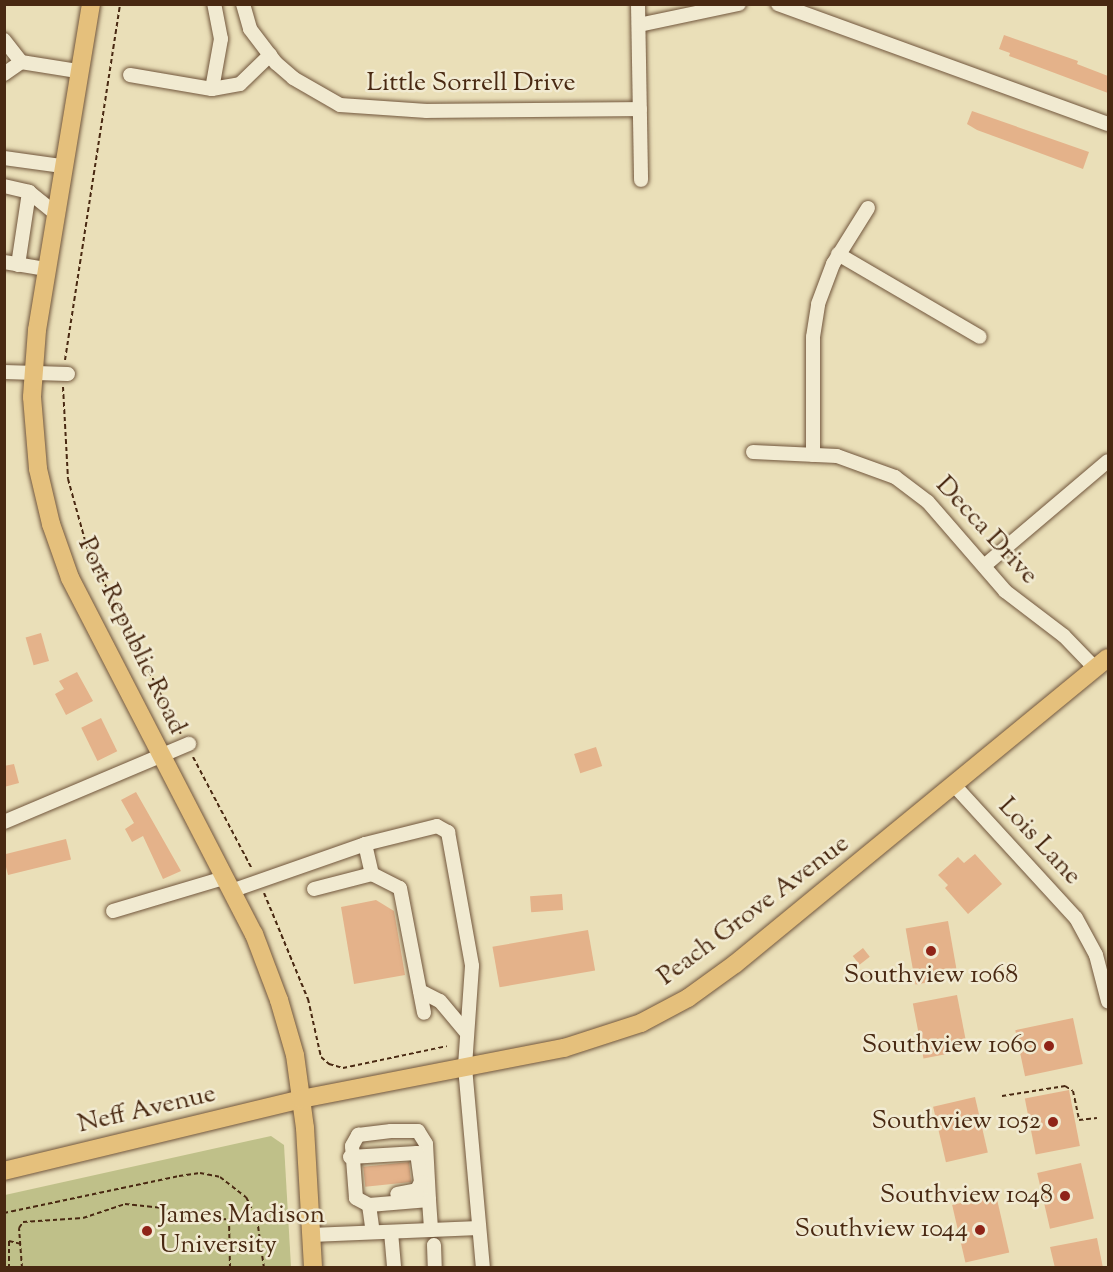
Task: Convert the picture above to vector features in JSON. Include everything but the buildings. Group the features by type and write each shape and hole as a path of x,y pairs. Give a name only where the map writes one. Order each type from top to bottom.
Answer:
{"main road":[{"name":"Port Republic Road","path":"91,4 77,71 46,269 34,371 37,461 56,543 81,602 254,934 279,1000 292,1041 302,1100 313,1268"},
{"name":"Peach Grove Avenue","path":"302,1100 596,1039 678,1004 735,964 1102,664"},
{"name":"Neff Avenue","path":"4,1171 302,1100"}],"street":[{"path":"212,88 221,39 214,4"},
{"name":"Little Sorrell Drive","path":"243,4 250,29 270,55 293,78 340,105 370,110 640,109"},
{"path":"638,4 641,180"},
{"path":"639,25 739,4"},
{"path":"778,4 1108,123"},
{"path":"4,40 21,62 77,71"},
{"path":"130,75 212,88 240,84 270,55"},
{"path":"4,74 21,62"},
{"path":"4,158 62,166"},
{"path":"4,186 29,192 55,213"},
{"path":"29,192 11,264 46,269"},
{"path":"813,455 816,315 824,284 838,254 868,208"},
{"path":"838,254 980,337"},
{"path":"4,372 34,371 68,374"},
{"name":"Decca Drive","path":"753,452 857,460 895,477 928,502 1010,595 1102,664"},
{"path":"984,566 1108,461"},
{"path":"4,822 163,758 191,750"},
{"name":"Lois Lane","path":"954,785 1076,918 1096,955 1108,1001"},
{"path":"113,911 257,879 365,844 437,826 448,832 472,966 465,1067 483,1268"},
{"path":"365,844 372,874"},
{"path":"314,889 372,874 380,875 404,893 424,1013"},
{"path":"420,992 440,1001 466,1032"},
{"path":"429,1200 374,1204 356,1198 350,1157 358,1135 418,1131 426,1144 431,1230"},
{"path":"350,1157 417,1153 421,1182 417,1190 393,1194 374,1204"},
{"path":"373,1232 374,1204"},
{"path":"311,1235 479,1228"},
{"path":"391,1232 394,1268"},
{"path":"434,1245 435,1268"}],"path":[{"path":"65,358 120,4"},
{"path":"63,388 65,456 84,540 105,592 179,732"},
{"path":"191,750 252,869"},
{"path":"268,901 308,999 321,1057 329,1064 343,1068 447,1046"},
{"path":"1002,1096 1065,1086 1073,1091 1079,1120 1097,1118"},
{"path":"4,1213 200,1173 219,1177 235,1186 254,1213 264,1268"},
{"path":"22,1268 19,1228 23,1222 83,1218 125,1204 163,1208 192,1221 230,1219 254,1213"},
{"path":"230,1219 230,1268"},
{"path":"9,1268 9,1241 21,1244"}],"green space":[{"name":"James Madison University","path":"271,1136 284,1145 291,1267 5,1267 5,1195"}],"place":[{"name":"Southview 1068","path":"931,951"},
{"name":"Southview 1060","path":"1049,1046"},
{"name":"Southview 1052","path":"1053,1122"},
{"name":"Southview 1048","path":"1065,1196"},
{"name":"Southview 1044","path":"980,1230"},
{"name":"James Madison University","path":"147,1231"}]}
